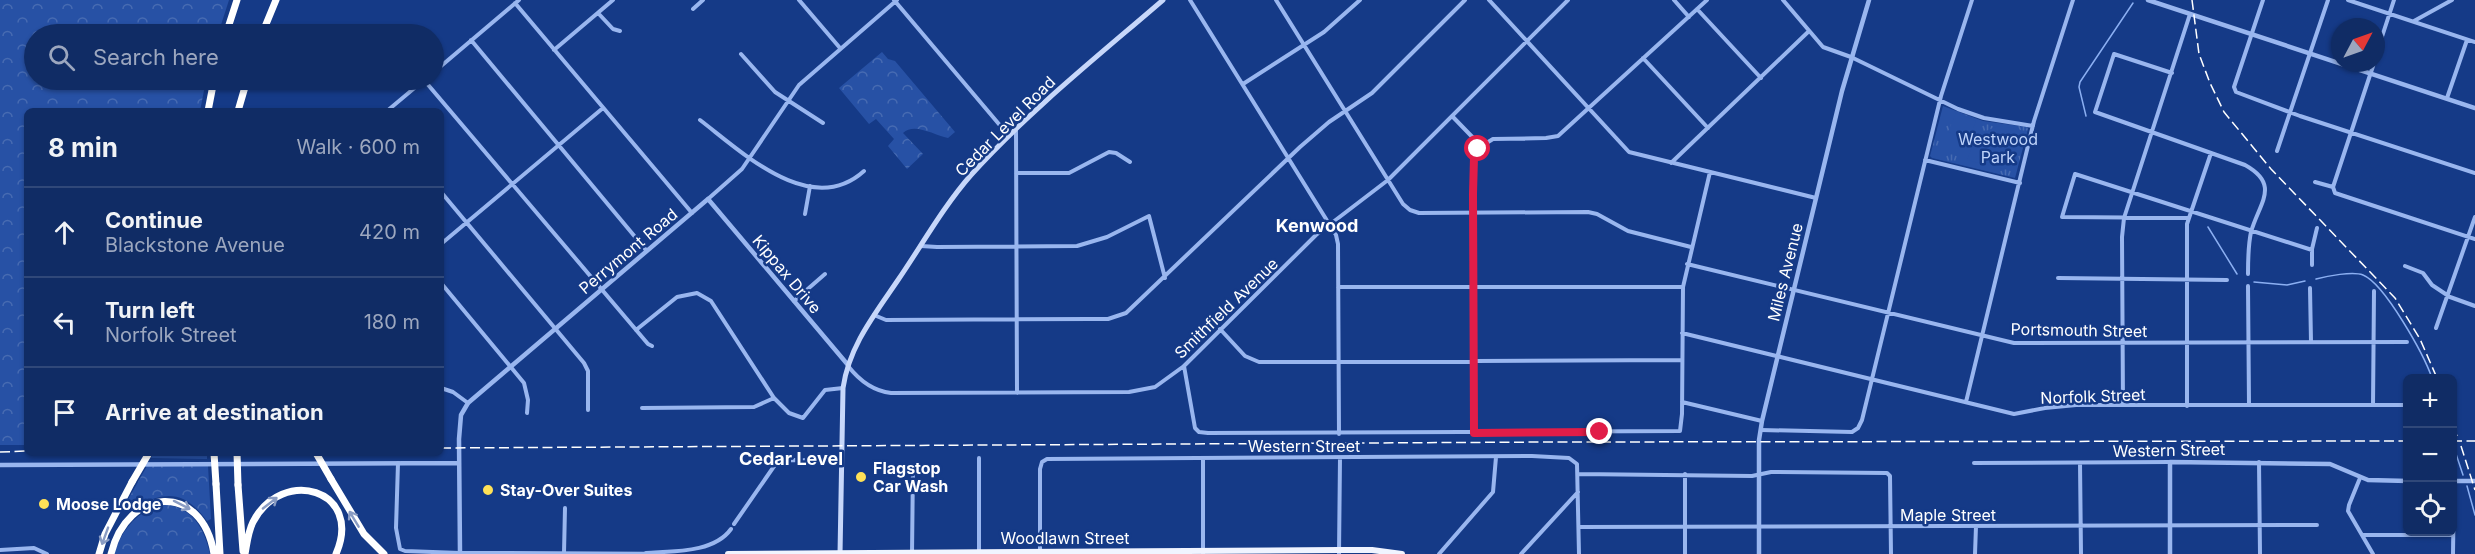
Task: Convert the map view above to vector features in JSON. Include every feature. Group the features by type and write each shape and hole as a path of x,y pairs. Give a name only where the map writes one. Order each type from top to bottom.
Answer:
{"highway":[{"path":"229,24 237,0"},
{"path":"266,24 276,0"},
{"path":"209,108 212,90"},
{"path":"239,108 245,90"},
{"path":"99,554 105,534 147,456"},
{"path":"214,456 220,554"},
{"path":"237,456 244,554"},
{"path":"318,456 364,534 384,554"},
{"path":"244,554 251,528 262,509 283,495 304,489 322,495 338,510 342,529 336,554"},
{"path":"111,554 118,534 129,520 145,506 165,500 177,502 194,512 209,534 214,554"},
{"name":"Woodlawn Street","path":"728,554 1339,552 1402,554"}],"main road":[{"name":"Cedar Level Road","path":"840,553 843,388 856,344 959,190 1016,130 1082,69 1163,0"}],"street":[{"path":"554,50 613,0"},
{"path":"693,9 703,0"},
{"path":"799,0 840,48"},
{"path":"1190,0 1337,240 1339,434"},
{"path":"1276,0 1402,204 1414,212 1588,212 1597,214 1628,231 1691,247"},
{"path":"1243,84 1334,25 1360,0"},
{"path":"874,315 886,320 1115,318 1133,308 1318,130 1372,93 1465,0"},
{"path":"1488,0 1629,152 1815,198"},
{"name":"Smithfield Avenue","path":"848,365 864,382 884,392 1138,392 1155,387 1184,366 1329,225 1388,180 1568,0"},
{"path":"1674,0 1689,16"},
{"path":"1474,433 1474,157 1481,146 1493,139 1554,138 1562,134 1707,0"},
{"path":"1783,0 1823,47 1851,57 1939,102 1984,118 2033,126"},
{"name":"Miles Avenue","path":"1759,554 1760,430 1815,198 1851,57 1869,0"},
{"path":"1760,430 1852,432 1858,428 1864,412 1939,102 1972,0"},
{"path":"1966,402 2033,126 2073,0"},
{"path":"2148,0 2475,108"},
{"path":"2263,0 2234,87 2239,94 2475,173"},
{"path":"2277,152 2328,0"},
{"path":"2348,0 2475,42"},
{"path":"2385,27 2394,0"},
{"path":"2414,21 2452,0"},
{"path":"895,1 1010,136"},
{"name":"Perrymont Road","path":"468,403 735,176 750,159 787,101 804,80 895,1"},
{"path":"444,63 517,2 554,50 692,213"},
{"path":"1697,9 1761,78"},
{"path":"598,14 613,29 620,31"},
{"path":"2123,405 2124,218 2190,14"},
{"path":"1671,163 1808,32"},
{"path":"471,40 646,250"},
{"path":"2447,98 2467,40"},
{"path":"741,54 769,87 823,123"},
{"path":"2172,73 2114,54 2095,112 2245,165 2260,175 2265,183 2265,193 2248,247 2248,274"},
{"path":"1643,58 1708,128"},
{"path":"2370,73 2333,187 2335,192 2475,239"},
{"path":"391,108 412,90"},
{"path":"432,90 600,290 652,346"},
{"path":"444,241 604,109"},
{"path":"1452,116 1481,146"},
{"path":"700,120 775,176 810,186 838,187 850,182 864,171"},
{"path":"1016,130 1017,393"},
{"path":"1016,172 1063,174 1087,165 1109,152 1116,153 1130,162"},
{"path":"2187,406 2186,280 2189,218 2211,153"},
{"path":"1925,160 2020,183"},
{"path":"1184,366 1197,430 1208,433 1680,431 1683,287 1710,172"},
{"path":"2189,218 2062,217 2075,174 2312,250"},
{"path":"2315,182 2333,187"},
{"path":"805,214 810,186"},
{"path":"444,196 588,371 588,410"},
{"name":"Kippax Drive","path":"708,199 848,365"},
{"path":"921,246 1016,247 1086,244 1118,232 1146,216 1150,217 1165,278"},
{"path":"2436,328 2475,217"},
{"path":"2312,265 2312,250 2318,228"},
{"name":"Portsmouth Street","path":"1688,264 2019,343 2408,342"},
{"path":"2405,266 2423,273 2432,285 2448,296 2475,306"},
{"path":"794,301 825,274"},
{"path":"2058,278 2228,280"},
{"path":"2248,286 2248,405"},
{"path":"444,287 510,365 526,388 527,413"},
{"path":"1338,287 1683,287"},
{"path":"2310,288 2311,342"},
{"path":"2373,405 2374,291"},
{"path":"636,330 677,297 688,293 704,296 711,301 774,398 795,417 803,418 825,390 843,388"},
{"path":"1221,329 1245,356 1255,361 1682,360"},
{"name":"Norfolk Street","path":"1682,333 2014,414 2057,406 2403,405"},
{"path":"444,389 453,392 468,403 460,419 460,553"},
{"path":"642,408 754,407 774,398"},
{"path":"1682,402 1762,421"},
{"path":"1439,554 1492,492 1496,457"},
{"name":"Western Street","path":"1040,552 1040,469 1044,460 1564,457 1575,462 1578,474"},
{"path":"979,458 979,552"},
{"path":"1203,458 1203,552"},
{"path":"1339,552 1340,458"},
{"path":"398,463 396,528 400,549 405,551 646,553 708,545 719,541 733,526 777,462 841,461"},
{"path":"2259,461 2260,554"},
{"name":"Western Street","path":"1974,463 2259,461 2330,464 2360,478"},
{"path":"0,465 459,462"},
{"path":"2170,462 2170,554"},
{"path":"2080,463 2081,554"},
{"path":"912,553 913,465"},
{"path":"1579,554 1578,474 1759,475 1770,472 1823,472 1887,473 1890,476 1891,554"},
{"path":"1685,474 1685,554"},
{"path":"2373,554 2348,508 2360,478 2403,481"},
{"path":"2457,481 2475,481"},
{"path":"1521,554 1578,492"},
{"path":"564,553 565,508"},
{"name":"Maple Street","path":"1579,527 2317,525"},
{"path":"1976,526 1976,554"},
{"path":"2363,535 2403,535"},
{"path":"2453,536 2453,554"},
{"path":"0,550 34,548 47,554"}],"green space":[{"path":"0,0 229,0 221,24 24,24 24,90 204,90 201,108 24,108 24,445 0,445"},
{"path":"882,52 888,59 895,61 955,132 948,138 918,129 903,133 923,154 907,169 888,146 894,139 876,119 869,124 839,88"},
{"name":"Westwood Park","path":"1943,106 1983,121 2027,127 2015,178 1930,156"},
{"path":"1956,113 1976,121 1968,141 1948,132"},
{"path":"2000,126 2021,130 2010,167 2006,169 1967,160 1979,138 1988,130"},
{"path":"152,456 207,456 207,459 151,458"},
{"path":"147,466 208,466 211,519 207,521 190,503 172,496 163,496 131,508 126,503"},
{"path":"162,504 181,509 195,520 204,535 210,554 114,554 126,529 145,511"}],"waterway":[{"path":"2086,116 2079,87 2080,82 2133,3"},
{"path":"2208,227 2237,274"},
{"path":"2316,279 2353,274 2363,275 2372,281 2403,321 2430,374"},
{"path":"2254,282 2287,285 2305,281"},
{"path":"2457,457 2463,475"},
{"path":"2467,486 2475,515"}],"railway":[{"path":"2192,0 2199,54 2224,112 2271,169 2395,298 2420,339 2435,374"},
{"path":"444,448 1551,442 2403,441"},
{"path":"2457,441 2475,441"},
{"path":"2461,446 2475,490"},
{"path":"0,452 24,451"}],"place":[{"name":"Flagstop Car Wash","path":"861,477"},
{"name":"Stay-Over Suites","path":"488,490"},
{"name":"Moose Lodge","path":"44,504"}],"district":[{"name":"Kenwood","path":"1317,225"},
{"name":"Cedar Level","path":"791,458"}],"route":[{"path":"1478,149 1474,157 1473,194 1474,433 1600,432"}]}
